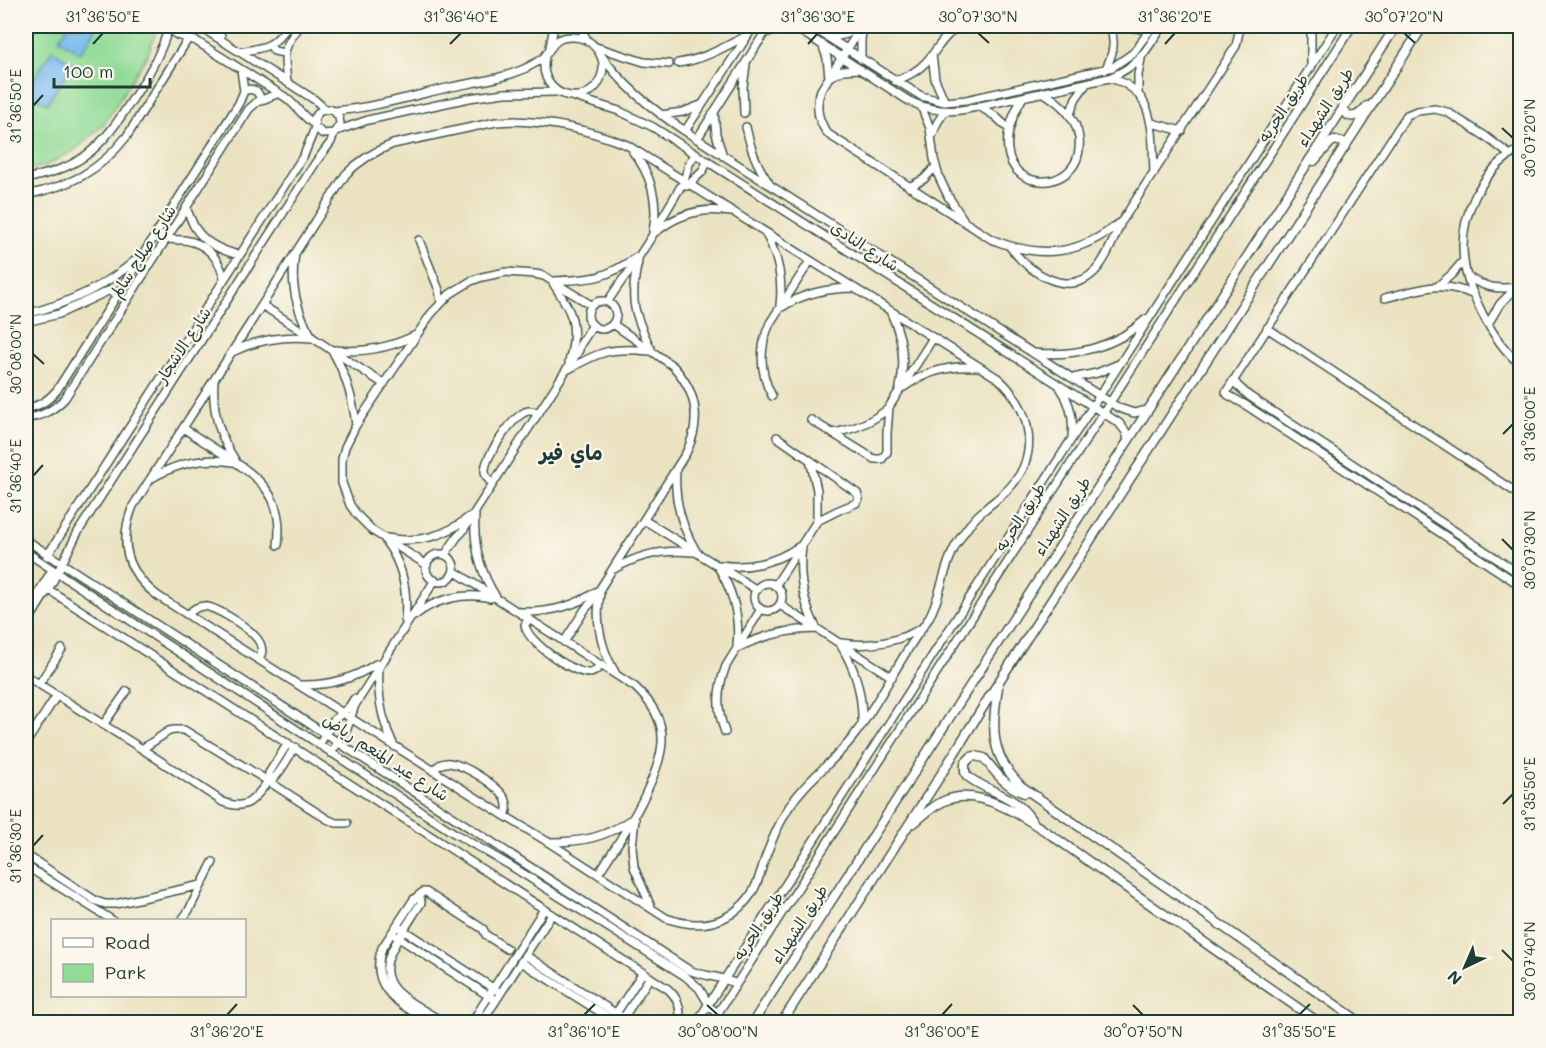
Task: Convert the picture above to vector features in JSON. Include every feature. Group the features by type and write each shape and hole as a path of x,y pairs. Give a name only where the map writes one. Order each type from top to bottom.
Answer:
{"main road":[{"name":"طريق الشهداء","path":"753,1023 1396,26"},
{"path":"782,1023 1424,26"},
{"path":"1343,107 1346,114 1356,116 1377,97"},
{"path":"1306,165 1313,162 1332,141 1340,140 1346,146"},
{"path":"999,683 993,721 996,745 1012,778 1030,794 1360,1023"},
{"path":"1030,794 1007,784 980,756 971,757 965,763 967,776 1013,801 1033,823"},
{"path":"907,828 937,804 953,798 970,796 987,800 1033,823 1318,1023"}],"street":[{"path":"26,179 49,174 69,166 102,141 114,127 148,75 160,53 168,26 177,35 196,41 292,102 323,134 368,120 468,98 504,93 558,92 571,96 586,94 597,84 603,70 601,55 596,47 580,37 567,37 550,47"},
{"path":"26,195 76,180 102,163 118,148 188,39 192,26"},
{"path":"199,26 315,100 325,109 334,111 506,75 526,68 544,57"},
{"path":"212,26 229,45"},
{"path":"240,52 270,45 288,26"},
{"path":"287,82 284,53 287,44 300,26"},
{"path":"554,26 550,47 543,63 548,83 558,92"},
{"path":"580,26 587,40"},
{"path":"697,139 769,26"},
{"path":"810,26 921,96 945,102 966,100 1105,70 1120,63 1133,53 1151,28"},
{"path":"830,38 847,34 862,26"},
{"path":"862,26 821,90 817,105 819,121 830,137 991,239 1010,247 1040,252 1070,249 1098,238 1122,221"},
{"path":"861,59 862,26"},
{"path":"895,81 916,71 946,36 963,26"},
{"path":"1105,70 1111,58 1113,46 1113,33 1110,26"},
{"path":"1122,26 1151,28"},
{"path":"764,33 796,27 909,100 921,106 956,111 1109,78 1123,72 1141,59 1162,26"},
{"path":"1010,247 1026,264 1042,276 1059,283 1080,281 1095,271 1122,221 1236,46 1238,26"},
{"path":"1310,69 1311,26"},
{"name":"طريق الحريه","path":"697,1023 1337,26"},
{"name":"طريق الحريه","path":"712,1023 1352,26"},
{"path":"678,63 706,56 752,29"},
{"path":"685,131 752,29"},
{"path":"1330,38 1340,45"},
{"path":"822,44 827,58 829,78"},
{"path":"270,45 277,53 284,53"},
{"path":"596,47 644,62 669,64"},
{"name":"شارع النادى","path":"601,55 620,78 661,115 723,156 1110,402 1129,412 1139,413 1148,410"},
{"path":"932,55 935,79 945,102"},
{"path":"1141,59 1138,92 1152,123 1154,173"},
{"path":"744,113 743,87 747,61"},
{"path":"829,78 843,70 860,69"},
{"path":"242,70 244,91 250,89 256,91 260,100"},
{"path":"1109,78 1125,83 1138,92"},
{"path":"1070,114 1076,98 1087,83"},
{"name":"شارع صلاح سالم","path":"26,408 43,404 57,390 240,103 244,91"},
{"path":"1023,96 1009,129 1007,139 1010,159 1021,175 1036,181 1056,179 1072,167 1078,153 1078,133 1070,114 1043,92"},
{"name":"شارع صلاح سالم","path":"26,418 49,412 65,398 249,109 260,100 279,93"},
{"name":"شارع النادى","path":"571,96 642,121 696,153 1119,423 1126,432 1128,441"},
{"path":"661,115 683,112 703,104"},
{"path":"921,106 932,136 936,166 948,196 966,223"},
{"path":"979,106 1009,129"},
{"path":"315,126 315,115 325,109"},
{"path":"1509,155 1485,136 1447,112 1435,109 1417,111 1407,115 1233,380 1227,394 1521,585"},
{"path":"334,111 340,120 335,132"},
{"path":"932,136 945,111"},
{"path":"714,112 716,134 723,156"},
{"path":"496,122 542,122 569,126 627,145 686,183 999,379 1022,409 1028,434 1026,460 1014,483 983,510 956,545 944,572 936,606 862,725 844,747 811,779 790,807 773,839 756,887 748,900 737,910 717,921 695,925 666,918 148,589 132,568 125,544 125,531 133,506 346,174 363,159 393,144 496,122"},
{"path":"1152,123 1182,130"},
{"name":"شارع الاشجار","path":"42,563 304,155 315,126"},
{"path":"746,127 750,148 759,168 771,185"},
{"name":"شارع الاشجار","path":"46,587 62,564 83,524 331,142 335,132"},
{"path":"627,145 641,162 653,192 656,213 653,235"},
{"path":"1521,149 1509,155 1496,167 1476,194 1465,226 1464,260 1467,277 1488,324 1503,347 1521,363"},
{"path":"610,303 686,183 689,164 696,153"},
{"path":"686,183 702,172 708,161"},
{"path":"909,187 924,179 936,166"},
{"path":"186,208 194,226 205,239 239,255"},
{"path":"653,235 675,219 693,213 713,210 733,212"},
{"path":"814,229 820,225 820,218"},
{"path":"829,239 830,232 836,228"},
{"path":"765,232 779,269 781,288 779,308"},
{"path":"157,233 166,240 185,240 201,245 218,261 224,278"},
{"path":"419,240 438,286 441,302"},
{"path":"296,251 293,273 295,295 302,317 313,338"},
{"path":"26,314 58,305 88,292 117,275 144,254"},
{"path":"552,281 599,277 639,256"},
{"path":"639,256 634,279 634,306 652,351"},
{"path":"1438,286 1464,260"},
{"path":"772,396 763,376 761,354 765,333 810,261"},
{"path":"427,565 373,531 357,516 350,505 342,483 341,471 344,453 356,425 431,314 450,294 471,281 494,274 525,273 544,276 591,305"},
{"path":"1467,277 1491,288 1504,289 1519,286"},
{"path":"552,281 569,309 574,325 574,342 567,370"},
{"path":"1385,298 1438,286 1456,288 1474,295"},
{"path":"1488,324 1500,304 1519,286"},
{"path":"779,308 814,292 854,288"},
{"path":"26,322 59,314 110,291 115,293 116,297"},
{"path":"599,301 610,303 616,311 613,324 605,328 595,326 588,318 591,305 599,301"},
{"path":"262,305 384,384"},
{"path":"890,311 903,350 903,370 899,391"},
{"path":"1032,353 1062,354 1090,350 1118,339 1153,314"},
{"path":"199,318 211,326"},
{"path":"565,643 686,453 693,435 696,414 686,382 672,366 613,324"},
{"path":"447,556 460,540 462,532 567,370 580,345 595,326"},
{"path":"1267,328 1521,495"},
{"path":"332,350 375,349 399,343 416,335"},
{"path":"232,352 271,339 313,338"},
{"path":"832,433 867,423 889,407 933,338"},
{"path":"567,370 587,358 604,352 621,349 652,351"},
{"path":"332,350 350,390 356,425"},
{"path":"1071,378 1097,373 1121,362"},
{"path":"899,391 917,379 937,371 958,367 980,368"},
{"path":"214,380 214,402 218,423 225,443 236,462"},
{"path":"1233,380 1249,396 1521,574"},
{"path":"1059,385 1071,412 1071,441"},
{"path":"811,420 874,459 882,459 887,452 886,433 889,407"},
{"path":"494,484 487,478 485,470 500,439 513,422 524,413 531,411 539,413"},
{"path":"183,428 256,476 271,496 276,508 279,520 278,545"},
{"path":"776,586 817,521 859,500 857,493 777,437"},
{"path":"151,478 171,468 192,462 214,460 236,462"},
{"path":"810,460 817,490 817,521"},
{"path":"676,468 679,513 697,553"},
{"path":"383,537 405,540 428,538 449,531 476,511"},
{"path":"476,511 474,532 477,552 482,572 496,599"},
{"path":"644,520 756,590"},
{"path":"383,537 395,556 402,576 407,620"},
{"name":"شارع عبد المنعم رياض","path":"26,540 689,970 736,984"},
{"path":"716,565 739,567 761,564 783,556 802,544"},
{"path":"802,544 800,566 802,588 817,628"},
{"path":"612,570 632,560 653,554 675,551 697,553"},
{"name":"شارع عبد المنعم رياض","path":"26,552 331,753 685,976 699,988 708,1005 718,1012"},
{"path":"434,555 447,556 454,564 454,571 450,578 433,579 427,571 428,561 434,555"},
{"path":"716,565 735,605 738,626 737,648"},
{"path":"454,571 634,687 650,704 660,725 661,759 635,817 598,874"},
{"path":"331,753 345,734 355,705 433,579"},
{"path":"765,584 776,586 782,594 780,605 771,611 761,609 755,600 756,590 765,584"},
{"path":"26,613 46,587"},
{"path":"26,625 46,587"},
{"path":"46,587 668,988 677,998 680,1011 679,1023"},
{"path":"517,612 540,612 562,608 582,600 601,587"},
{"path":"601,587 598,610 600,634 607,656 618,677"},
{"path":"407,620 430,606 452,598 475,596 496,599"},
{"path":"780,605 892,677"},
{"path":"188,615 197,608 205,606 238,623 260,643 262,652 258,660"},
{"path":"725,732 719,713 718,694 722,675 761,609"},
{"path":"528,619 525,625 529,635 555,658 585,673 596,671 600,666"},
{"path":"737,648 776,633 817,628"},
{"path":"838,642 860,645 881,643 902,638 922,628"},
{"path":"838,642 858,682 862,725"},
{"path":"39,684 62,648"},
{"path":"298,685 334,683 378,666"},
{"path":"319,745 334,720 351,703 378,666"},
{"path":"378,666 379,702 394,746"},
{"path":"26,676 228,804 239,805 250,802 259,795 268,782 275,777 291,745"},
{"path":"103,725 127,691"},
{"path":"26,743 57,695"},
{"path":"142,749 169,731 184,730 327,819 336,823 347,823"},
{"path":"433,771 439,765 450,763 484,779 506,799 505,816"},
{"path":"548,842 590,839 608,833 635,817"},
{"path":"635,817 632,837 633,857 637,876 651,908"},
{"path":"26,855 101,903 110,905 201,885"},
{"path":"183,919 213,862"},
{"path":"26,866 109,919"},
{"path":"429,1023 391,996 382,984 378,970 382,948 414,899 426,892 482,929 486,935 507,949"},
{"path":"82,902 86,894"},
{"path":"420,896 421,903 388,958 387,970 390,981 401,995 444,1023"},
{"path":"472,1023 544,909"},
{"path":"482,1023 552,914"},
{"path":"396,926 501,993"},
{"path":"391,933 496,1000"},
{"path":"523,958 617,1020"},
{"path":"617,1020 643,972"},
{"path":"617,1020 650,977"}],"green space":[{"path":"26,26 158,26 148,54 104,124 75,150 45,166 26,170"}],"water":[{"path":"68,26 98,26 80,53 59,39"},
{"path":"52,50 73,64 47,104 26,91"}],"district":[{"name":"ماي فير","path":"571,453"}]}
